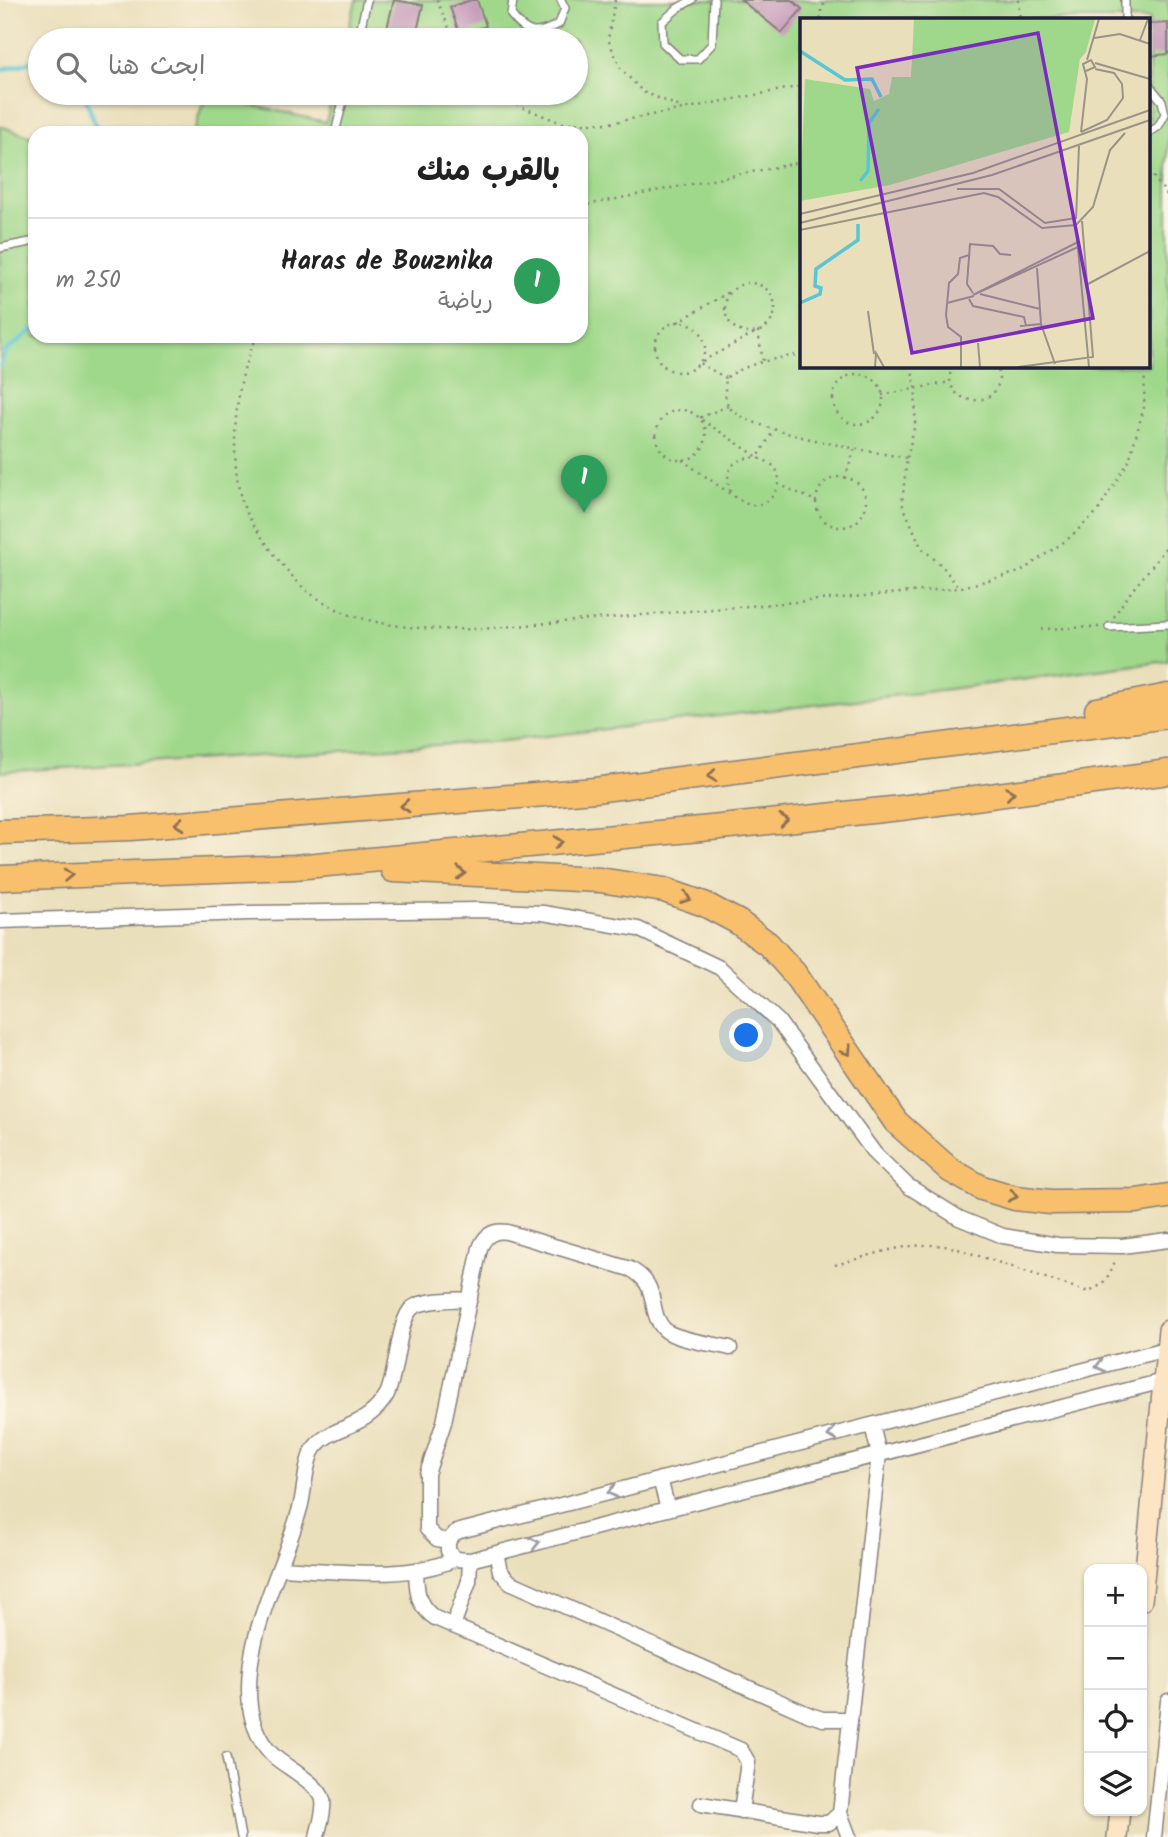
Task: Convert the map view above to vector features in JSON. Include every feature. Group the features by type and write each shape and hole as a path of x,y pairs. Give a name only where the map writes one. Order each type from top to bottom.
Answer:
{"highway":[{"path":"865,757 1168,696"},
{"path":"0,832 131,828 596,790 1168,716"},
{"path":"0,878 295,867 833,815 1168,772"},
{"path":"295,867 600,880 664,890 704,904 738,922 768,944 794,973 897,1122 950,1170 982,1188 1014,1198 1051,1202 1136,1201 1168,1196"}],"street":[{"path":"0,921 480,909 543,913 639,929 720,968 778,1021 875,1154 908,1186 959,1218 1003,1236 1058,1245 1122,1246 1168,1240"},
{"path":"448,1541 437,1539 427,1528 426,1483 444,1422 482,1242 492,1233 507,1232 638,1273 649,1284 659,1321 667,1332 730,1348"},
{"path":"317,1837 323,1804 321,1794 274,1757 262,1742 253,1723 249,1676 253,1646 301,1507 313,1450 325,1438 367,1417 382,1402 391,1385 410,1311 424,1303 470,1299"},
{"path":"453,1626 470,1581 462,1559 448,1551 448,1541 455,1533 872,1425 1167,1340 1146,1564"},
{"path":"279,1568 415,1572 1163,1381"},
{"path":"701,1804 824,1824 834,1820 839,1813 879,1454 872,1425"},
{"path":"660,1479 668,1509"},
{"path":"496,1553 500,1571 510,1583 817,1718 850,1720"},
{"path":"415,1572 417,1597 421,1606 435,1618 741,1750 748,1762 741,1811"},
{"path":"1154,1837 1168,1701"},
{"path":"839,1813 849,1837"},
{"path":"1117,1837 1119,1816"}],"lane":[{"path":"361,28 367,0"},
{"path":"513,0 510,15 521,28"},
{"path":"551,28 559,24 565,8 561,0"},
{"path":"692,0 662,22 663,43 680,59 698,59 712,44 713,0"},
{"path":"1125,0 1125,18"},
{"path":"1150,86 1162,101 1165,114 1158,127 1150,131"},
{"path":"337,126 342,105"},
{"path":"0,248 28,242"},
{"path":"1109,627 1168,624"},
{"path":"226,1758 241,1837"}],"path":[{"path":"438,0 449,28"},
{"path":"615,0 608,39 621,69 643,92 683,109"},
{"path":"821,18 821,9 827,0"},
{"path":"1018,0 1020,18"},
{"path":"517,105 562,122 610,123 800,86"},
{"path":"588,205 800,162"},
{"path":"1150,172 1168,196"},
{"path":"678,323 741,285 755,283 772,296 775,311 773,318 764,328 688,371 674,371 663,365 656,346 660,333 671,324 692,325 702,336 705,350 699,363"},
{"path":"735,288 730,293 726,306 729,320 738,329 758,331"},
{"path":"758,331 764,362"},
{"path":"254,343 240,389 234,446 242,503 270,550 307,591 353,616 428,630 480,628 958,588 1020,572 1068,539 1098,511 1129,461 1144,407 1145,368"},
{"path":"726,378 738,370 800,354"},
{"path":"699,363 726,378"},
{"path":"911,368 916,389 915,424 907,458 902,503 921,547 943,567 958,588"},
{"path":"952,368 950,382 953,388 962,398 976,401 988,397 997,387 997,368"},
{"path":"855,374 869,377 876,382 882,395 877,415 865,422 852,423 840,416 833,397 838,384 855,374"},
{"path":"726,378 728,406 743,419 774,430 907,458"},
{"path":"882,395 950,382"},
{"path":"699,418 728,406"},
{"path":"682,460 747,505 761,505 772,497 778,484 778,477 771,464 699,418 686,411 672,412 661,421 657,440 663,453 682,460 695,456 704,446 706,431 699,418"},
{"path":"758,457 774,430"},
{"path":"845,478 855,448"},
{"path":"732,493 728,480 733,467 744,458 758,457"},
{"path":"845,478 858,485 865,498 863,513 854,523 842,527 828,524 819,514 816,501 817,494 825,483 831,479 845,478"},
{"path":"778,484 816,501"},
{"path":"1041,629 1109,627 1122,603 1168,544"},
{"path":"835,1265 911,1246 936,1244 1085,1291 1104,1283 1122,1246"}],"green space":[{"path":"356,0 1168,0 1168,661 504,741 0,772 0,126 28,136 28,343 588,343 588,126 195,126 203,105 250,105 326,122 330,105 588,105 588,28 349,28"}],"building":[{"path":"394,0 423,5 418,28 387,28"},
{"path":"477,0 486,26 458,28 450,7"},
{"path":"741,0 792,0 802,9 782,33"},
{"path":"1168,23 1168,54 1150,56 1150,24"}],"waterway":[{"path":"0,70 28,63"},
{"path":"88,105 96,126"},
{"path":"0,366 6,351 28,334"}],"place":[{"name":"Haras de Bouznika","path":"584,513"}]}
